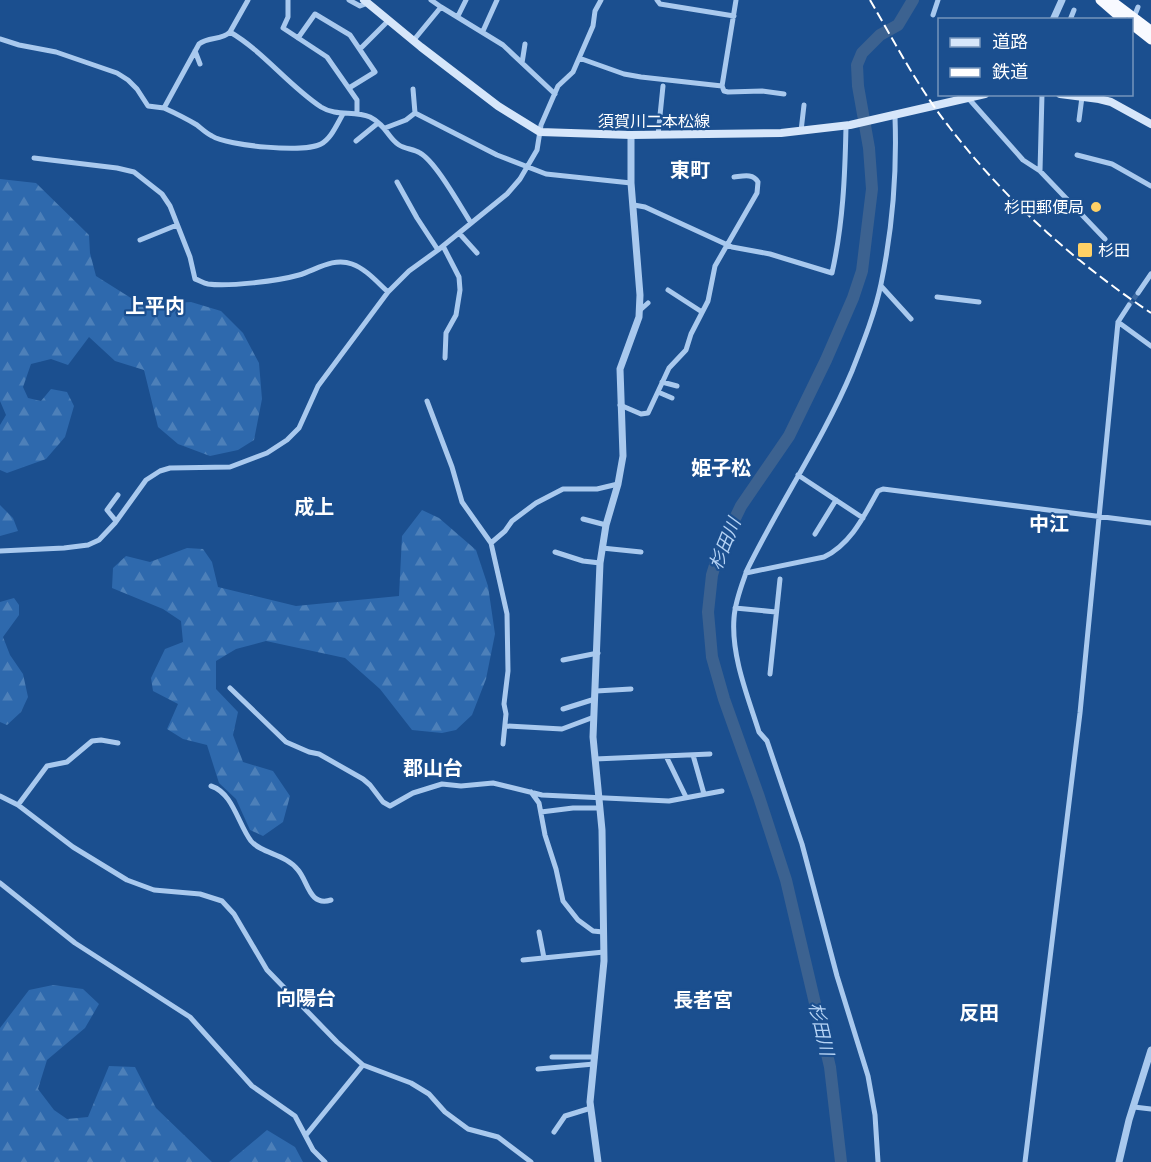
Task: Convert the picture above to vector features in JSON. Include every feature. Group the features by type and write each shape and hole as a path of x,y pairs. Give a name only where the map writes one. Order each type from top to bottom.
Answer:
{"highway":[{"path":"1100,0 1122,18"},
{"path":"1111,0 1130,18"},
{"path":"1133,21 1151,30"},
{"path":"1133,21 1151,39"}],"main road":[{"name":"須賀川二本松線","path":"366,2 498,106 540,132 658,135 762,134 801,131 848,126 979,96"},
{"path":"1075,96 1111,102 1151,124"}],"street":[{"path":"164,108 203,40 220,38 230,32 248,0"},
{"path":"288,0 288,17 283,28 327,57 357,100 357,114"},
{"path":"349,0 360,6 366,2"},
{"path":"431,0 503,45 555,94"},
{"path":"458,16 466,0"},
{"path":"483,31 497,0"},
{"path":"0,551 88,545 99,540 146,480 159,471 170,468 231,467 267,453 287,440 299,428 318,386 388,292 409,271 507,194 527,168 537,150 541,125 558,86 573,72 601,0"},
{"path":"657,0 660,4 734,16"},
{"path":"736,0 722,86 724,91 762,91 784,94"},
{"path":"933,15 938,0"},
{"path":"1054,18 1062,0"},
{"path":"413,41 441,7"},
{"path":"1133,21 1138,7"},
{"path":"1071,18 1074,10"},
{"path":"298,38 315,14 350,35 375,72 349,88"},
{"path":"360,49 388,21"},
{"path":"230,32 245,41 309,98 325,109 372,118 385,128 397,144 419,152 429,160 471,223"},
{"path":"0,39 56,52 117,73 137,89 148,106 164,108 213,137 227,141 278,148 311,147 322,144 329,137 343,114"},
{"path":"522,63 525,44"},
{"path":"195,51 200,64"},
{"path":"579,58 624,74 722,86"},
{"path":"658,135 663,86"},
{"path":"413,89 415,113"},
{"path":"1040,171 1042,96"},
{"path":"1079,120 1082,97"},
{"path":"969,99 1023,160 1040,171 1105,239"},
{"path":"801,131 804,105"},
{"path":"385,128 406,120 415,113"},
{"path":"415,113 527,168 560,176 631,183"},
{"path":"878,1162 875,1115 868,1076 837,976 802,844 767,741 759,732 744,681 734,632 735,608 746,573 851,372 881,286 893,195 893,117"},
{"path":"356,141 378,123"},
{"path":"634,205 645,207 726,244 789,259 832,273 843,203 848,126"},
{"path":"598,1162 591,1108 604,952 602,830 595,759 594,717 600,563 606,525 618,484 623,456 620,369 637,326 639,310 631,183 631,135"},
{"path":"1077,155 1112,164 1151,186"},
{"path":"34,158 134,172 162,194 170,206 190,256 195,279 205,284 223,285 278,280 331,263 342,262 367,273 388,292"},
{"path":"620,405 645,415 650,411 669,368 686,350 691,334 708,301 715,266 726,244 752,204 758,188 755,177 734,177"},
{"path":"397,182 417,218 459,277 460,290 456,315 446,333 445,358"},
{"path":"140,240 177,225"},
{"path":"459,233 477,253"},
{"path":"1138,293 1151,274"},
{"path":"881,286 911,319"},
{"path":"668,290 702,312"},
{"path":"937,297 979,302"},
{"path":"639,310 648,303"},
{"path":"1025,1162 1080,713 1118,322 1129,305"},
{"path":"1118,322 1151,345"},
{"path":"662,382 677,386"},
{"path":"658,392 672,398"},
{"path":"427,401 452,467 462,502 492,543 507,614 508,671 503,744"},
{"path":"798,475 863,519"},
{"path":"492,543 520,515 536,503 563,489 597,489 618,484"},
{"path":"746,573 824,557 832,553 848,539 879,491 883,489 1151,523"},
{"path":"116,521 107,510 118,495"},
{"path":"815,534 836,500"},
{"path":"583,519 606,525"},
{"path":"602,548 642,552"},
{"path":"555,552 583,561 600,563"},
{"path":"770,674 780,579"},
{"path":"735,608 776,612"},
{"path":"563,660 598,653"},
{"path":"230,688 286,742 319,754 363,780 390,806 425,788 442,784 461,786 493,783 542,795 669,801 722,791"},
{"path":"596,691 631,689"},
{"path":"563,709 595,699"},
{"path":"506,726 562,729 594,717"},
{"path":"18,805 47,766 67,762 92,741 118,743"},
{"path":"595,759 710,754"},
{"path":"693,755 704,794"},
{"path":"666,756 686,797"},
{"path":"211,786 221,791 252,842 292,863 303,876 304,883 314,897 322,901 331,900"},
{"path":"531,792 539,803 563,901 578,920 593,931 603,932"},
{"path":"0,796 18,805 73,848 127,880 154,890 200,894 222,901 234,914 267,970 337,1042 363,1065 411,1083 429,1094 445,1112 468,1129 498,1137 531,1162"},
{"path":"541,812 599,808"},
{"path":"0,883 75,943 190,1017 252,1086 295,1116 313,1150 325,1162"},
{"path":"539,932 544,958"},
{"path":"523,960 604,952"},
{"path":"1119,1162 1151,1050"},
{"path":"552,1057 594,1060"},
{"path":"538,1069 594,1060"},
{"path":"306,1135 363,1065"},
{"path":"1134,1107 1151,1109"},
{"path":"554,1132 565,1116 591,1108"}],"green space":[{"path":"0,179 36,183 89,235 90,253 96,276 142,305 191,302 221,311 243,333 259,363 262,399 254,440 238,450 210,456 178,444 158,427 144,370 115,361 89,337 68,365 51,359 31,364 23,387 28,398 41,401 51,389 67,392 74,406 65,437 46,459 7,473 0,470 0,425 6,415 0,401"},
{"path":"0,505 13,518 18,531 0,536"},
{"path":"422,510 439,518 476,550 488,586 495,634 486,679 472,715 456,730 442,733 412,730 380,689 345,658 266,641 236,649 216,661 216,689 238,712 233,735 243,762 273,771 290,796 283,822 263,836 250,830 236,799 219,783 207,745 183,739 167,729 178,704 153,691 151,678 165,649 183,642 181,621 163,609 112,588 113,568 126,556 150,562 187,548 203,549 212,562 218,587 296,606 399,596 402,536"},
{"path":"14,598 19,605 19,615 3,637 10,655 23,674 28,697 21,712 7,725 0,722 0,602"},
{"path":"53,985 83,989 99,1004 85,1028 47,1060 38,1089 54,1110 67,1119 88,1117 109,1066 135,1067 156,1108 212,1162 0,1162 0,1028 29,990"},
{"path":"267,1130 295,1147 303,1162 229,1162"}],"waterway":[{"name":"杉田川","path":"841,1162 830,1067 786,880 724,699 712,657 708,612 712,575 720,549 741,506 789,436 853,298 862,271 872,189 869,148 858,86 857,65 862,53 880,35 898,25 913,0"}],"tunnel":[{"path":"1129,305 1138,293"}],"railway":[{"path":"870,0 928,98 994,181 1043,229 1095,273 1151,313"}],"place":[{"name":"杉田郵便局","path":"1096,207"},
{"name":"杉田","path":"1085,250"}],"district":[{"name":"東町","path":"690,170"},
{"name":"上平内","path":"155,306"},
{"name":"姫子松","path":"721,468"},
{"name":"成上","path":"314,507"},
{"name":"中江","path":"1049,524"},
{"name":"郡山台","path":"433,768"},
{"name":"向陽台","path":"306,998"},
{"name":"長者宮","path":"703,1000"},
{"name":"反田","path":"979,1013"}]}
